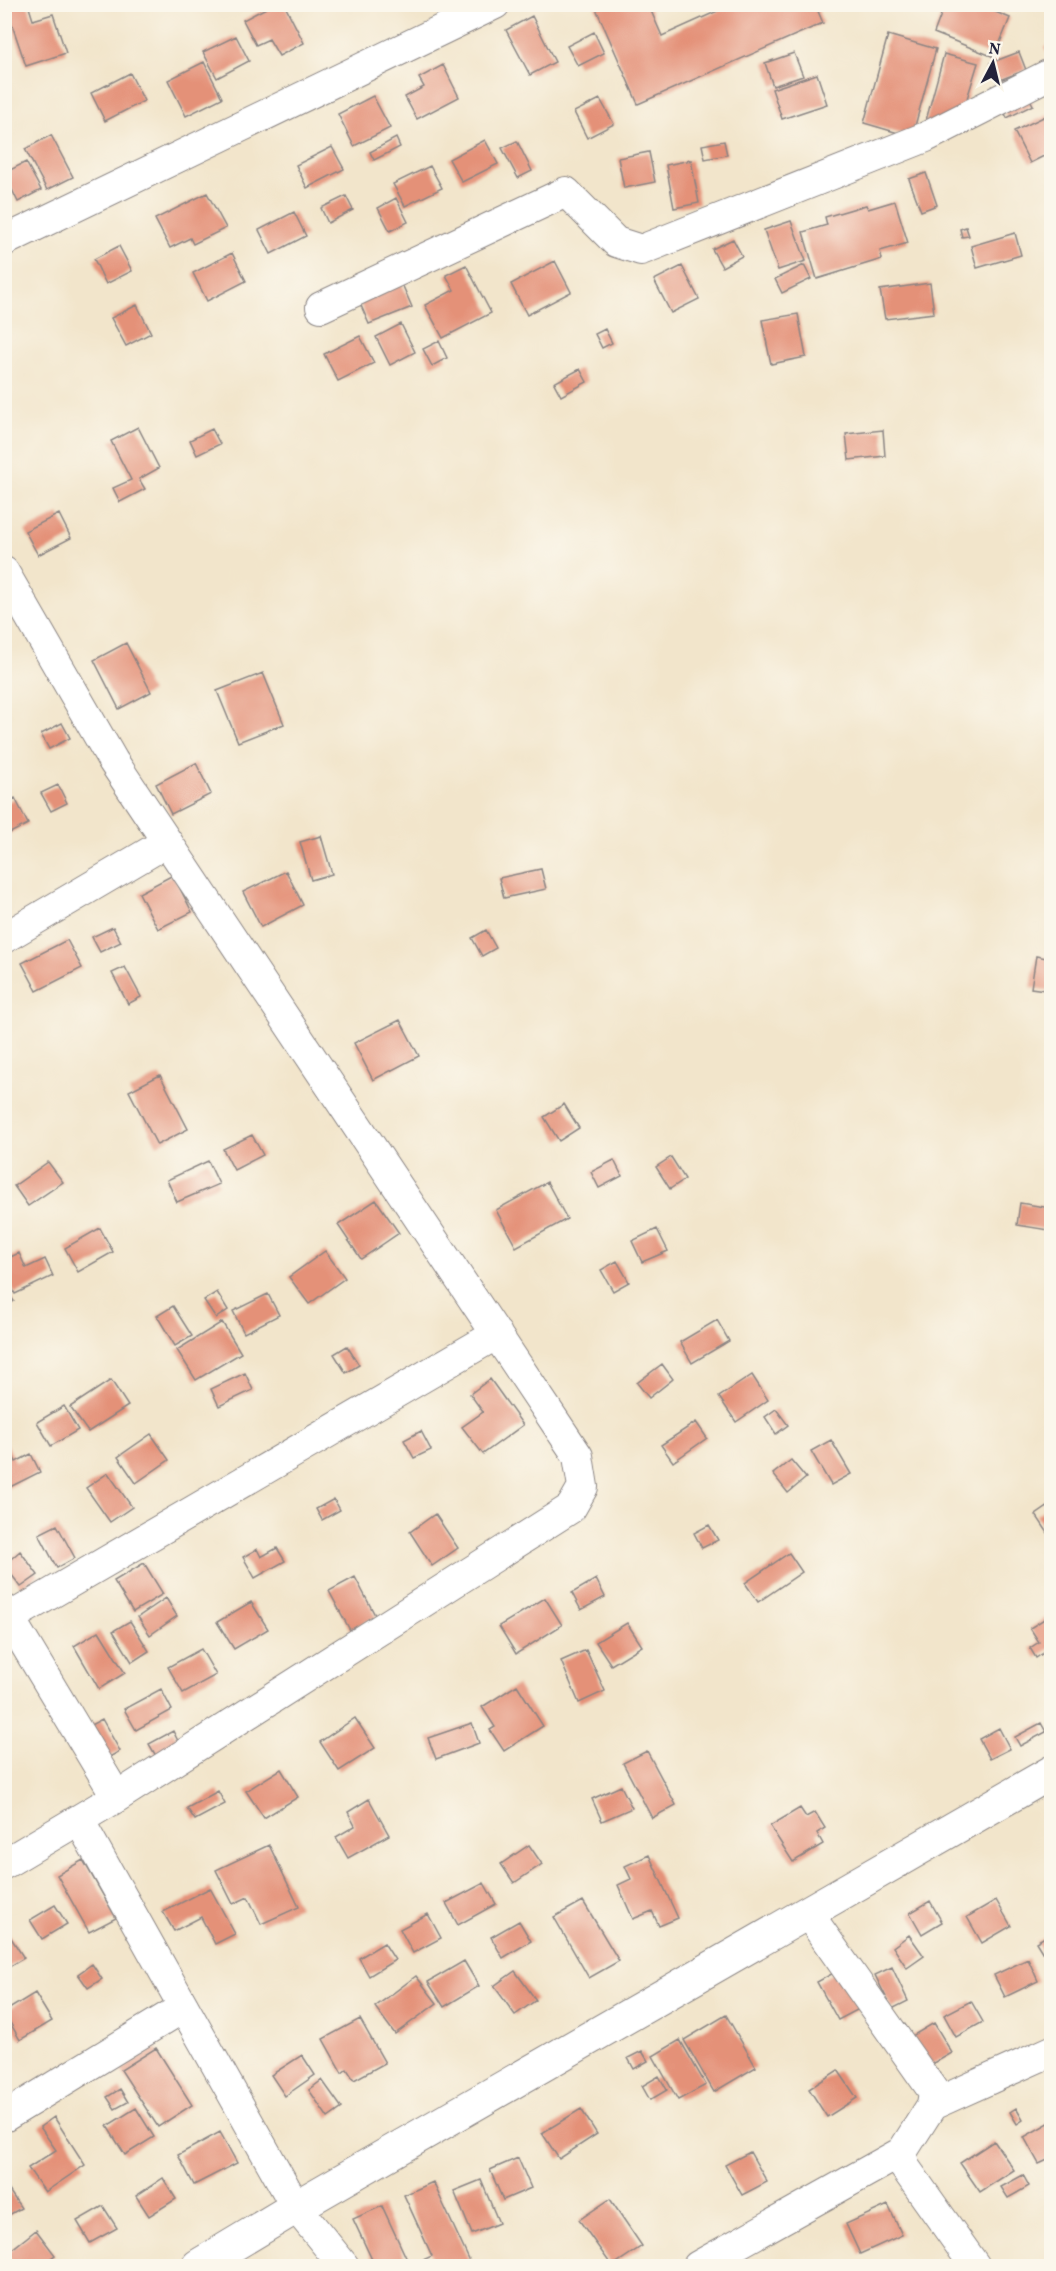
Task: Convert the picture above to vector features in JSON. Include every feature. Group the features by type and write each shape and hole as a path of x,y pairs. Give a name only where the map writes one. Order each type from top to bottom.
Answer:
{"street":[{"path":"4,241 495,4"},
{"path":"321,307 566,192 616,242 641,250 926,137 1052,73"},
{"path":"4,572 113,761 578,1456 583,1487 571,1508 117,1797 4,1864"},
{"path":"4,938 167,842"},
{"path":"117,1797 6,1616 497,1334"},
{"path":"198,2266 296,2207 1052,1772"},
{"path":"79,1820 296,2207 344,2266"},
{"path":"698,2266 902,2152 932,2104 934,2092 924,2076 807,1912"},
{"path":"4,2117 184,2007"},
{"path":"932,2104 1052,2051"},
{"path":"902,2152 904,2166 975,2266"}],"building":[{"path":"5,4 28,4 33,20 53,14 66,53 26,66"},
{"path":"274,4 284,4 304,43 279,56 269,39 256,45 243,20"},
{"path":"594,4 648,4 662,36 733,4 815,4 823,23 638,104"},
{"path":"945,4 976,4 1010,18 994,57 934,33"},
{"path":"532,16 555,62 530,75 506,30"},
{"path":"594,32 604,53 578,66 567,46"},
{"path":"888,35 936,49 912,137 864,123"},
{"path":"236,36 249,61 217,78 203,52"},
{"path":"1052,43 1052,60 1044,48"},
{"path":"1019,52 1026,70 997,81 990,63"},
{"path":"794,53 803,76 773,86 765,63"},
{"path":"944,54 978,63 961,118 925,124"},
{"path":"204,62 222,98 186,116 168,80"},
{"path":"443,65 459,97 417,119 405,97 424,87 419,78"},
{"path":"130,73 144,101 105,121 91,93"},
{"path":"817,74 827,104 782,119 772,89"},
{"path":"1025,90 1033,105 1007,118 1000,102"},
{"path":"373,96 390,128 354,146 338,114"},
{"path":"600,99 614,124 587,138 574,112"},
{"path":"1052,113 1052,152 1030,163 1014,131"},
{"path":"51,135 73,177 47,190 25,149"},
{"path":"396,138 400,147 374,160 370,152"},
{"path":"485,140 498,164 462,182 449,159"},
{"path":"517,141 532,171 518,178 502,148"},
{"path":"724,141 727,155 705,159 702,145"},
{"path":"332,147 344,169 307,188 296,165"},
{"path":"649,152 655,182 624,188 618,158"},
{"path":"691,160 699,203 674,208 666,165"},
{"path":"26,162 41,190 18,202 4,173"},
{"path":"430,166 442,188 405,206 393,184"},
{"path":"926,173 937,205 921,211 909,179"},
{"path":"207,193 226,228 193,244 190,238 170,248 155,219"},
{"path":"346,196 353,210 328,223 321,208"},
{"path":"396,198 408,222 390,231 378,208"},
{"path":"895,201 908,243 880,251 882,259 817,279 803,232 827,225 825,217 866,205 868,209"},
{"path":"294,212 306,236 271,254 259,230"},
{"path":"791,221 806,261 778,270 764,230"},
{"path":"966,227 969,236 962,237 960,229"},
{"path":"1015,233 1021,255 977,268 971,246"},
{"path":"733,239 742,256 722,267 712,249"},
{"path":"119,246 132,271 106,284 94,259"},
{"path":"232,253 246,281 207,301 193,273"},
{"path":"555,261 571,292 527,315 511,284"},
{"path":"466,265 491,313 443,338 425,305 454,290 446,275"},
{"path":"804,265 811,279 782,293 775,279"},
{"path":"682,266 699,299 671,313 654,280"},
{"path":"930,283 934,313 885,319 880,290"},
{"path":"402,284 412,307 369,324 359,301"},
{"path":"137,305 151,333 126,346 111,318"},
{"path":"798,314 806,357 771,364 762,320"},
{"path":"401,324 415,352 390,365 376,337"},
{"path":"605,329 612,343 602,348 595,334"},
{"path":"360,336 374,363 338,381 324,354"},
{"path":"439,341 447,358 432,366 423,349"},
{"path":"580,369 587,382 561,396 554,383"},
{"path":"138,427 159,468 139,479 145,489 120,502 113,488 131,480 111,441"},
{"path":"212,429 220,444 197,455 190,440"},
{"path":"883,430 885,456 849,460 846,434"},
{"path":"59,514 71,538 38,555 25,531"},
{"path":"126,643 151,692 119,709 94,660"},
{"path":"263,673 284,724 238,742 217,691"},
{"path":"62,723 70,738 49,749 41,734"},
{"path":"196,763 211,794 171,814 156,784"},
{"path":"58,785 67,803 51,811 41,793"},
{"path":"15,798 28,824 4,836 4,804"},
{"path":"321,836 332,874 311,880 300,842"},
{"path":"541,869 546,889 504,898 499,878"},
{"path":"286,871 303,905 261,927 243,892"},
{"path":"173,875 192,912 158,929 139,893"},
{"path":"113,927 121,942 100,952 92,937"},
{"path":"486,930 496,948 482,956 472,938"},
{"path":"67,940 82,968 37,991 22,963"},
{"path":"1036,956 1052,959 1052,991 1031,988"},
{"path":"125,967 141,997 128,1004 112,973"},
{"path":"400,1020 419,1056 373,1080 354,1043"},
{"path":"160,1075 188,1129 157,1145 129,1091"},
{"path":"564,1104 579,1128 559,1141 544,1117"},
{"path":"252,1135 263,1155 234,1170 223,1149"},
{"path":"671,1157 685,1179 670,1189 656,1167"},
{"path":"614,1160 622,1176 599,1188 591,1172"},
{"path":"208,1161 219,1184 177,1202 167,1180"},
{"path":"48,1162 63,1182 28,1206 14,1186"},
{"path":"547,1182 567,1219 516,1247 496,1210"},
{"path":"376,1200 399,1233 361,1259 338,1225"},
{"path":"1020,1203 1051,1208 1048,1230 1017,1225"},
{"path":"100,1228 113,1252 78,1272 65,1248"},
{"path":"657,1229 668,1251 642,1262 632,1241"},
{"path":"325,1251 345,1278 309,1304 289,1277"},
{"path":"19,1253 26,1268 45,1259 53,1276 15,1294 4,1271 4,1260"},
{"path":"617,1261 629,1282 613,1291 601,1270"},
{"path":"4,1288 14,1301 4,1308"},
{"path":"217,1292 228,1310 216,1318 204,1300"},
{"path":"268,1294 279,1315 244,1333 233,1311"},
{"path":"173,1306 192,1336 175,1346 157,1316"},
{"path":"717,1320 729,1341 692,1363 680,1342"},
{"path":"222,1322 241,1353 196,1380 177,1350"},
{"path":"347,1346 359,1365 346,1373 334,1354"},
{"path":"662,1364 673,1379 649,1398 637,1383"},
{"path":"245,1373 253,1390 219,1406 211,1389"},
{"path":"752,1375 768,1400 736,1422 719,1397"},
{"path":"490,1379 523,1425 483,1454 462,1427 483,1412 470,1394"},
{"path":"111,1380 128,1406 88,1432 70,1407"},
{"path":"64,1406 78,1430 51,1446 37,1422"},
{"path":"776,1409 788,1425 776,1434 765,1417"},
{"path":"696,1422 707,1438 673,1462 661,1445"},
{"path":"421,1431 431,1450 414,1458 404,1440"},
{"path":"151,1434 169,1460 136,1483 118,1457"},
{"path":"4,1439 16,1462 31,1454 40,1472 4,1490"},
{"path":"831,1440 851,1474 831,1485 811,1451"},
{"path":"791,1460 806,1478 788,1493 773,1474"},
{"path":"108,1473 132,1507 110,1522 86,1488"},
{"path":"334,1499 340,1510 322,1520 316,1509"},
{"path":"1052,1504 1052,1531 1048,1533 1036,1515"},
{"path":"435,1514 458,1548 432,1566 410,1532"},
{"path":"57,1525 75,1558 57,1568 39,1534"},
{"path":"709,1525 718,1540 702,1548 694,1533"},
{"path":"277,1548 285,1561 255,1578 243,1557 257,1549 261,1557"},
{"path":"20,1551 38,1575 21,1587 4,1565"},
{"path":"789,1553 802,1572 758,1602 745,1583"},
{"path":"144,1563 163,1594 133,1612 114,1581"},
{"path":"355,1577 376,1617 350,1630 329,1591"},
{"path":"596,1579 605,1597 581,1610 572,1593"},
{"path":"166,1598 177,1616 150,1635 138,1617"},
{"path":"545,1598 562,1625 516,1654 499,1626"},
{"path":"251,1602 268,1629 234,1649 217,1622"},
{"path":"1052,1614 1052,1647 1036,1658 1030,1648 1039,1642 1030,1628"},
{"path":"130,1621 149,1651 132,1662 113,1631"},
{"path":"627,1623 642,1646 611,1665 596,1642"},
{"path":"99,1631 125,1673 99,1689 74,1646"},
{"path":"201,1649 216,1675 183,1693 168,1667"},
{"path":"586,1650 605,1691 579,1703 561,1661"},
{"path":"517,1685 543,1726 504,1751 490,1730 495,1727 482,1707"},
{"path":"161,1689 172,1710 136,1730 124,1709"},
{"path":"355,1718 375,1748 339,1771 320,1742"},
{"path":"102,1719 120,1751 108,1758 85,1728"},
{"path":"472,1723 479,1743 436,1759 428,1738"},
{"path":"1041,1723 1046,1732 1020,1746 1015,1737"},
{"path":"999,1728 1010,1749 990,1759 979,1739"},
{"path":"173,1731 179,1743 156,1756 149,1744"},
{"path":"647,1751 676,1805 652,1818 623,1763"},
{"path":"281,1769 298,1797 264,1818 246,1791"},
{"path":"621,1786 632,1808 602,1821 592,1799"},
{"path":"218,1791 225,1804 195,1820 187,1808"},
{"path":"369,1799 389,1835 348,1858 336,1837 355,1826 348,1812"},
{"path":"800,1808 806,1817 815,1812 825,1828 817,1833 823,1844 793,1862 770,1826"},
{"path":"269,1845 299,1907 261,1924 248,1897 233,1904 216,1870"},
{"path":"529,1845 542,1864 514,1883 501,1864"},
{"path":"649,1855 678,1918 659,1926 652,1911 633,1919 618,1885 631,1879 625,1866"},
{"path":"83,1860 116,1918 89,1932 57,1875"},
{"path":"484,1883 496,1904 458,1925 446,1903"},
{"path":"210,1888 235,1934 215,1944 201,1917 174,1931 163,1912"},
{"path":"996,1900 1011,1926 982,1943 967,1917"},
{"path":"583,1901 619,1961 589,1978 554,1917"},
{"path":"930,1901 942,1922 922,1934 910,1913"},
{"path":"55,1905 67,1924 42,1939 30,1920"},
{"path":"428,1914 441,1938 413,1953 400,1929"},
{"path":"519,1921 531,1941 503,1958 491,1937"},
{"path":"4,1927 24,1958 4,1970"},
{"path":"1052,1933 1052,1968 1036,1942"},
{"path":"909,1935 924,1956 907,1968 893,1947"},
{"path":"384,1943 395,1960 369,1976 359,1958"},
{"path":"1028,1959 1038,1981 1005,1997 994,1975"},
{"path":"464,1961 479,1986 444,2007 428,1982"},
{"path":"92,1964 102,1979 88,1988 78,1974"},
{"path":"892,1967 908,2001 892,2009 875,1975"},
{"path":"515,1971 536,2000 515,2015 494,1986"},
{"path":"837,1971 859,2009 838,2020 817,1982"},
{"path":"416,1976 437,2003 395,2034 375,2007"},
{"path":"35,1993 52,2021 20,2040 4,2012"},
{"path":"971,2001 983,2022 956,2037 944,2015"},
{"path":"726,2015 756,2067 714,2092 684,2040"},
{"path":"360,2019 385,2063 354,2080 347,2069 342,2073 323,2039"},
{"path":"934,2023 952,2053 929,2066 912,2036"},
{"path":"680,2040 706,2085 678,2100 653,2056"},
{"path":"156,2048 192,2105 158,2127 121,2070"},
{"path":"642,2051 648,2061 634,2069 628,2058"},
{"path":"302,2055 315,2075 285,2096 271,2075"},
{"path":"838,2070 857,2098 827,2117 809,2089"},
{"path":"659,2076 667,2090 650,2100 642,2086"},
{"path":"322,2080 342,2108 328,2118 309,2090"},
{"path":"120,2089 128,2102 115,2109 107,2097"},
{"path":"136,2108 154,2137 125,2155 107,2126"},
{"path":"1016,2108 1023,2120 1017,2124 1010,2112"},
{"path":"581,2109 597,2134 559,2159 542,2133"},
{"path":"54,2117 85,2165 45,2192 28,2168 56,2150 40,2127"},
{"path":"1052,2121 1052,2158 1039,2164 1024,2137"},
{"path":"220,2132 237,2163 194,2185 178,2155"},
{"path":"994,2141 1014,2170 980,2192 960,2163"},
{"path":"750,2152 767,2182 742,2195 725,2165"},
{"path":"518,2158 531,2188 503,2200 490,2170"},
{"path":"1023,2175 1029,2186 1008,2198 1001,2187"},
{"path":"163,2178 176,2199 149,2216 136,2196"},
{"path":"481,2180 499,2223 472,2234 454,2191"},
{"path":"433,2182 470,2262 459,2266 410,2266 432,2256 404,2195"},
{"path":"4,2183 21,2208 4,2218"},
{"path":"610,2199 642,2246 612,2266 579,2220"},
{"path":"888,2205 902,2235 860,2254 846,2224"},
{"path":"103,2206 117,2228 90,2243 77,2221"},
{"path":"382,2206 410,2266 375,2266 353,2219"},
{"path":"36,2230 55,2255 40,2266 15,2266 6,2254"}]}
